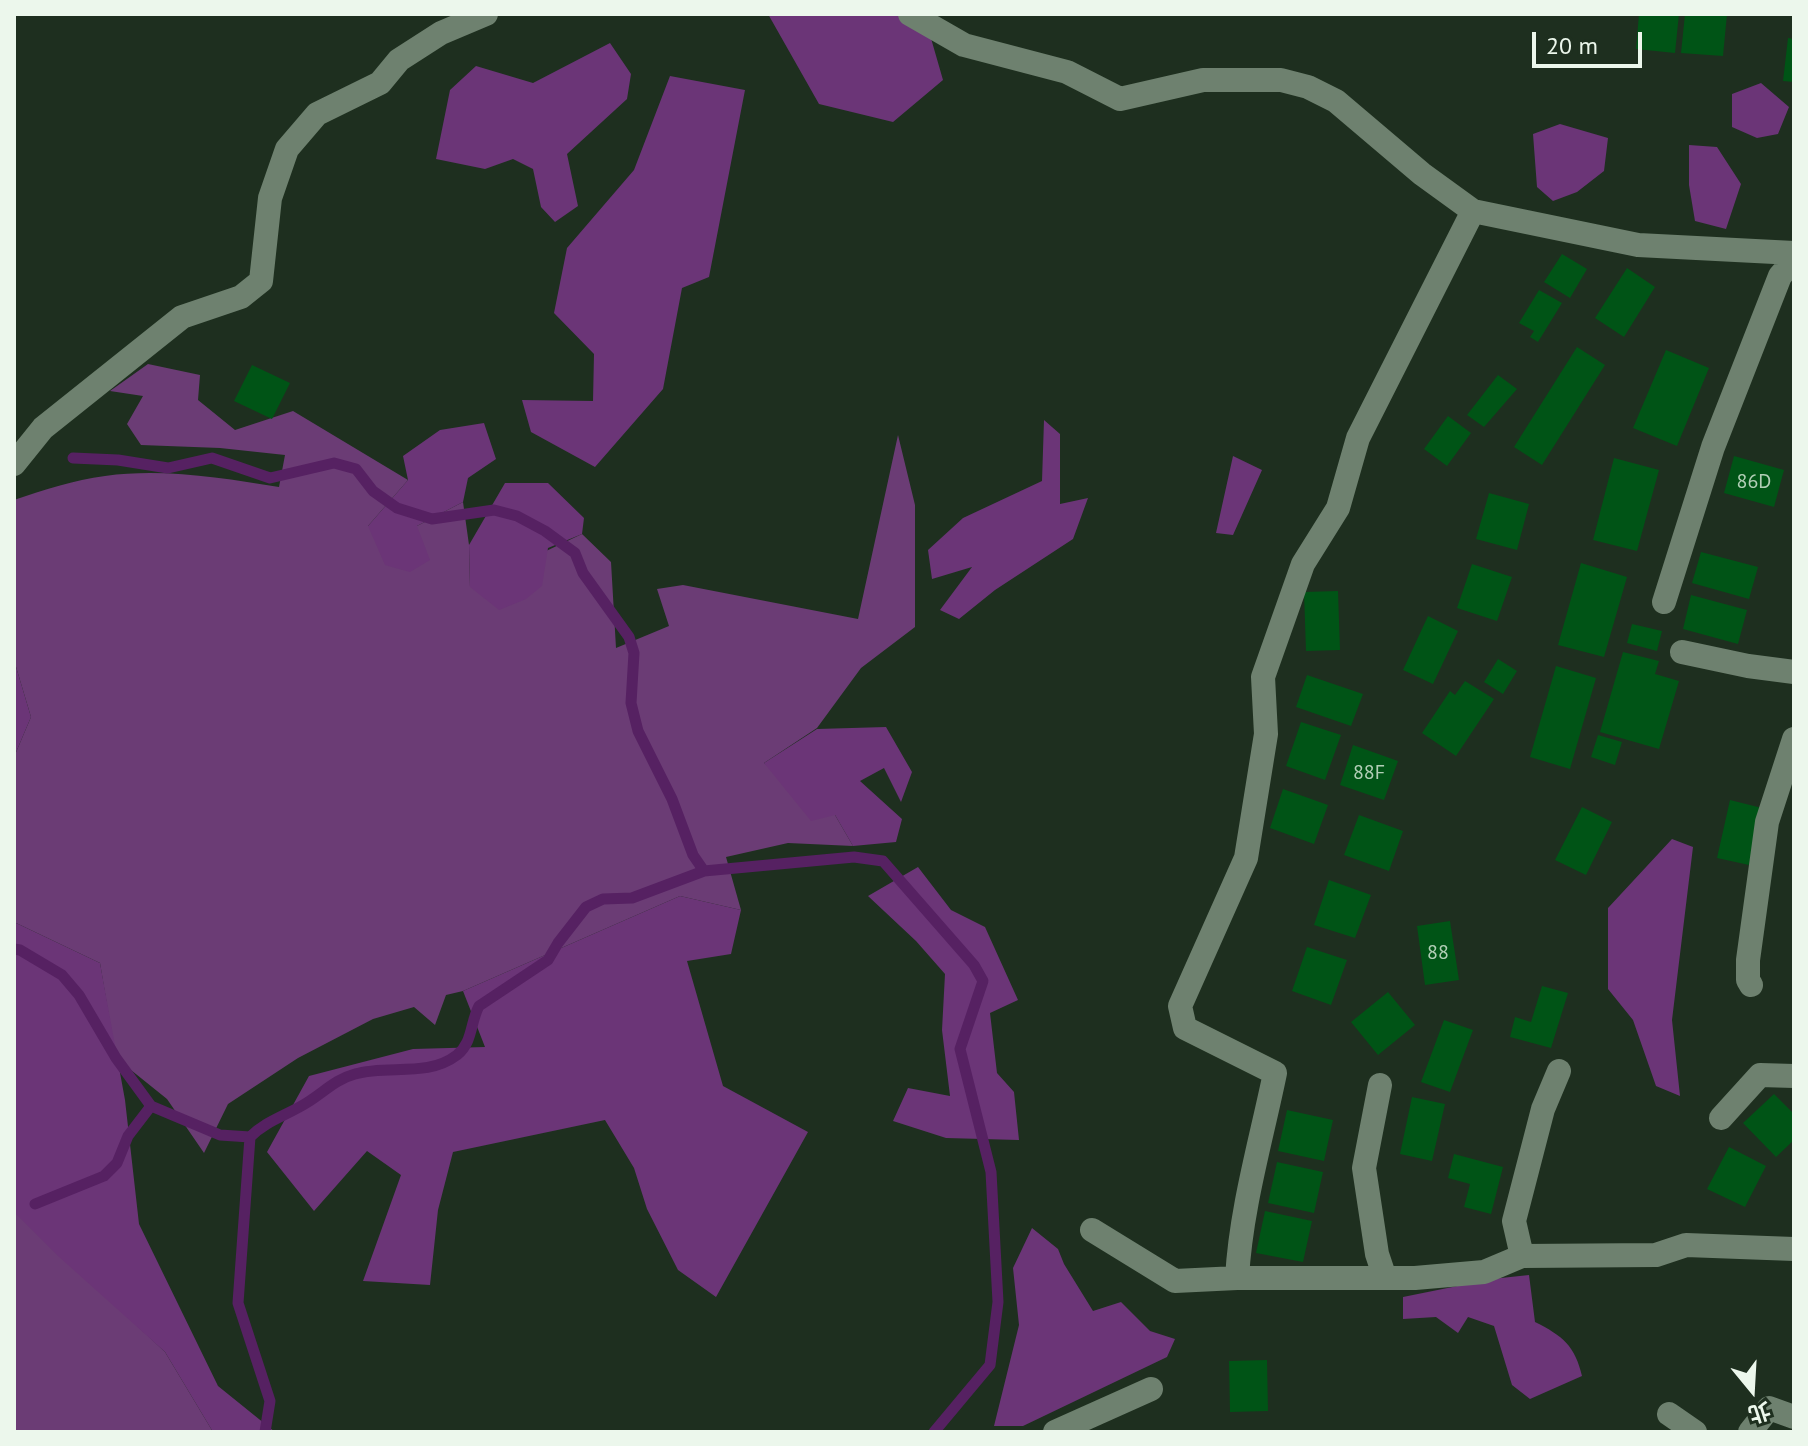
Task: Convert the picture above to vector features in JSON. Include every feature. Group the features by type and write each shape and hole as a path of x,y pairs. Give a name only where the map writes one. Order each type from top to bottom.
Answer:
{"street":[{"path":"14,464 43,428 182,317 241,297 261,281 270,198 287,149 317,114 380,83 399,60 441,33 486,14"},
{"path":"910,14 964,45 1067,72 1120,99 1203,80 1265,79 1308,87 1336,101 1422,174 1473,211 1638,245 1794,253"},
{"path":"1237,1278 1239,1240 1257,1145 1275,1073 1185,1028 1180,1006 1246,858 1266,734 1263,677 1303,564 1338,508 1358,438 1473,211"},
{"path":"1664,602 1713,447 1780,276 1794,260"},
{"path":"1682,652 1794,672"},
{"path":"1751,985 1748,960 1767,822 1794,739"},
{"path":"1522,1256 1514,1221 1543,1109 1559,1071"},
{"path":"1721,1118 1760,1075 1794,1076"},
{"path":"1380,1085 1364,1168 1377,1254 1385,1278"},
{"path":"1092,1230 1175,1281 1415,1278 1484,1272 1522,1256 1656,1255 1686,1245 1794,1249"},
{"path":"1055,1432 1151,1389"},
{"path":"1750,1432 1769,1408 1794,1417"},
{"path":"1669,1414 1695,1432"}],"shaded area":[{"path":"768,14 924,14 943,80 893,122 819,104"},
{"path":"610,43 631,74 627,99 567,154 578,206 555,222 541,207 533,169 513,159 485,169 436,159 450,90 476,66 533,83"},
{"path":"670,76 745,90 709,277 682,288 663,389 595,467 531,432 522,400 593,401 594,354 554,313 567,248 634,170"},
{"path":"1761,83 1789,107 1778,134 1757,138 1732,127 1732,94"},
{"path":"1560,124 1608,138 1604,171 1577,192 1553,201 1537,187 1533,134"},
{"path":"1689,145 1717,147 1741,184 1726,229 1695,221 1689,185"},
{"path":"148,364 200,375 198,400 235,430 293,411 408,480 368,526 417,526 463,502 469,545 470,587 582,534 611,562 616,648 669,626 657,589 683,585 858,619 898,435 915,505 915,627 861,668 817,728 764,763 835,815 853,846 788,843 726,857 741,910 680,896 463,991 446,995 435,1025 414,1007 373,1019 298,1058 228,1104 204,1153 167,1099 116,1058 100,963 14,922 14,757 31,717 14,660 14,500 82,480 127,474 192,475 279,487 285,455 220,448 141,445 127,424 143,396 110,391"},
{"path":"1044,420 1060,434 1060,504 1088,498 1073,539 995,590 959,619 940,610 972,567 932,579 928,550 963,518 1042,481"},
{"path":"484,423 496,459 468,478 463,502 417,526 430,560 410,572 385,565 368,526 408,480 403,456 440,430"},
{"path":"1233,456 1262,470 1233,535 1216,533"},
{"path":"505,483 548,483 584,518 582,534 548,548 542,586 526,599 499,610 470,587 469,545"},
{"path":"14,660 31,717 14,757"},
{"path":"886,727 912,772 901,802 884,768 860,781 902,819 896,842 853,846 835,815 811,821 764,763 817,729"},
{"path":"1672,839 1693,847 1672,1020 1680,1096 1656,1086 1633,1020 1608,989 1608,908"},
{"path":"918,867 951,910 985,927 1018,1000 990,1013 997,1073 1014,1092 1019,1140 946,1138 893,1121 908,1088 950,1096 942,1030 945,974 916,941 868,896"},
{"path":"680,896 741,910 731,954 687,961 723,1086 808,1132 716,1297 678,1270 647,1209 634,1168 605,1120 453,1152 438,1210 430,1285 363,1281 401,1175 367,1151 314,1211 267,1152 309,1076 413,1049 485,1047 463,991"},
{"path":"14,922 100,963 125,1100 139,1224 218,1386 275,1432 213,1432 165,1352 14,1212"},
{"path":"14,1210 165,1352 213,1432 14,1432"},
{"path":"1032,1228 1058,1249 1093,1311 1121,1302 1150,1331 1175,1339 1167,1357 1023,1426 994,1426 1019,1325 1013,1268"},
{"path":"1529,1275 1535,1322 1566,1343 1576,1357 1582,1376 1530,1399 1512,1385 1494,1326 1468,1317 1458,1333 1436,1317 1403,1319 1403,1297 1492,1279"}],"building":[{"path":"1639,14 1679,14 1675,53 1636,49"},
{"path":"1685,14 1727,14 1723,56 1681,53"},
{"path":"1788,38 1794,39 1794,82 1783,81"},
{"path":"1562,254 1587,269 1570,298 1544,282"},
{"path":"1627,268 1655,287 1624,337 1595,318"},
{"path":"1539,290 1562,303 1538,342 1530,337 1534,331 1519,323"},
{"path":"1577,347 1605,365 1542,465 1514,447"},
{"path":"1666,350 1709,368 1677,446 1633,428"},
{"path":"252,365 290,383 272,419 234,401"},
{"path":"1498,375 1517,389 1484,427 1467,415"},
{"path":"1448,416 1471,433 1447,466 1424,449"},
{"path":"1734,456 1784,470 1774,507 1724,493"},
{"path":"1614,458 1659,470 1637,551 1593,540"},
{"path":"1489,493 1529,504 1517,550 1476,539"},
{"path":"1701,552 1758,567 1749,599 1692,583"},
{"path":"1581,563 1627,577 1604,657 1558,645"},
{"path":"1472,564 1512,577 1497,621 1457,608"},
{"path":"1338,591 1340,650 1306,651 1304,592"},
{"path":"1691,595 1747,610 1738,644 1683,629"},
{"path":"1428,616 1458,631 1433,684 1403,670"},
{"path":"1632,624 1662,631 1657,651 1627,643"},
{"path":"1623,652 1659,661 1655,674 1679,681 1659,749 1600,732"},
{"path":"1498,659 1517,671 1503,694 1484,682"},
{"path":"1556,666 1596,678 1570,769 1530,757"},
{"path":"1307,675 1363,694 1351,726 1296,707"},
{"path":"1465,681 1494,699 1456,756 1422,733 1450,691 1455,695"},
{"path":"1301,722 1341,735 1325,780 1286,766"},
{"path":"1598,735 1622,742 1615,765 1591,757"},
{"path":"1353,745 1398,761 1384,800 1340,785"},
{"path":"1283,789 1328,805 1314,844 1270,828"},
{"path":"1730,800 1762,808 1749,865 1717,858"},
{"path":"1582,807 1612,822 1586,875 1555,860"},
{"path":"1359,815 1403,831 1389,871 1344,855"},
{"path":"1329,880 1371,895 1355,938 1314,925"},
{"path":"1450,921 1459,980 1425,985 1417,926"},
{"path":"1307,947 1347,960 1331,1005 1292,991"},
{"path":"1542,986 1568,993 1551,1048 1510,1037 1515,1017 1531,1022"},
{"path":"1388,992 1415,1025 1378,1055 1351,1022"},
{"path":"1444,1020 1473,1030 1450,1092 1421,1082"},
{"path":"1774,1094 1794,1114 1794,1140 1776,1157 1743,1123"},
{"path":"1412,1097 1445,1104 1432,1161 1400,1154"},
{"path":"1287,1110 1333,1120 1324,1161 1278,1151"},
{"path":"1729,1147 1766,1166 1745,1207 1707,1189"},
{"path":"1454,1154 1503,1167 1491,1214 1464,1207 1470,1184 1448,1178"},
{"path":"1277,1162 1323,1172 1314,1213 1268,1203"},
{"path":"1265,1211 1312,1221 1303,1262 1256,1253"},
{"path":"1267,1360 1268,1411 1230,1412 1229,1361"}],"waterway":[{"path":"73,458 118,460 168,468 212,458 270,478 334,463 356,469 373,491 397,508 432,519 494,510 517,516 545,531 575,553 583,573 629,637 634,653 631,703 638,731 672,799 693,855 704,871"},
{"path":"14,949 62,975 79,995 116,1058 151,1106 220,1135 250,1137 263,1126 348,1076 368,1071 433,1066 457,1055 469,1038 479,1006 548,960 586,907 603,899 632,898 704,871 854,857 883,861 974,965 983,981 960,1049 991,1172 998,1302 990,1365 934,1432"},
{"path":"35,1204 104,1176 117,1163 128,1136 151,1106"},
{"path":"250,1137 238,1303 270,1401 265,1432"}]}
